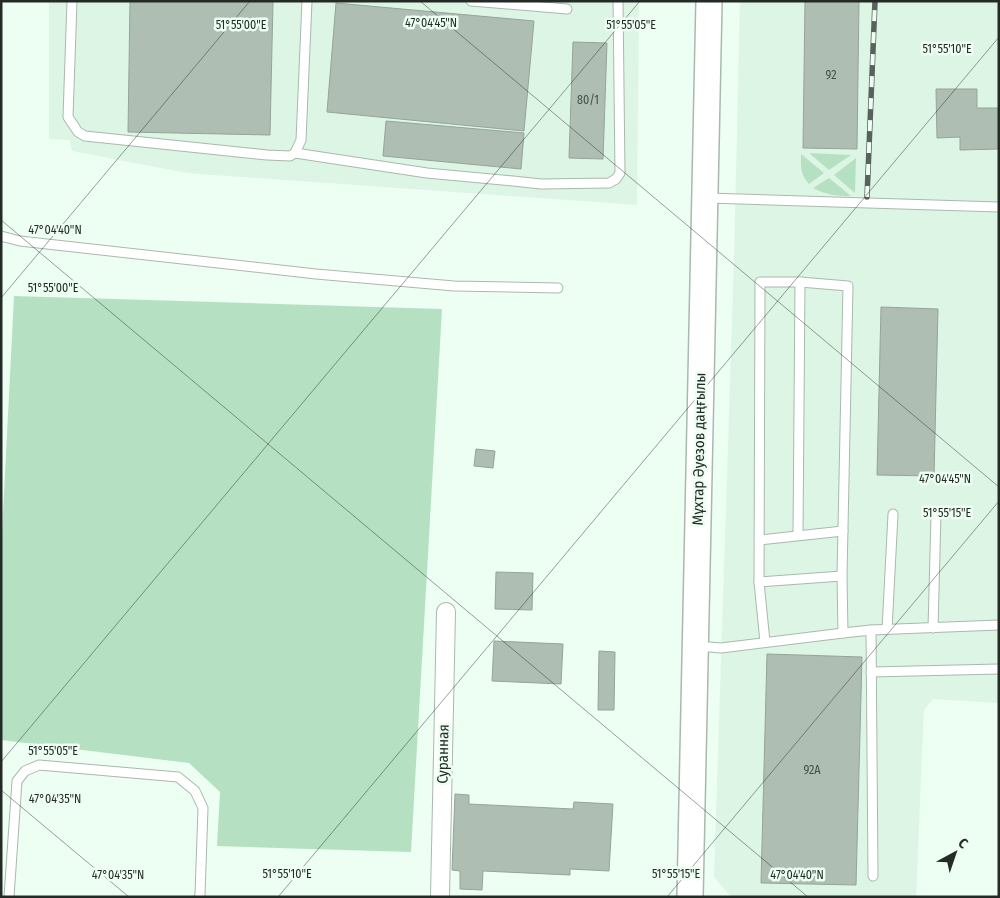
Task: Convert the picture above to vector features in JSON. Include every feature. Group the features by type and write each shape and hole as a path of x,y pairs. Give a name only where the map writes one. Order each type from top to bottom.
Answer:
{"main road":[{"name":"Мұхтар Әуезов даңғылы","path":"690,897 709,1"}],"street":[{"name":"Суранная","path":"440,897 446,612"}],"lane":[{"path":"72,1 68,117 78,132 85,136 290,156 295,153 301,140 308,1"},
{"path":"471,1 566,9"},
{"path":"295,153 427,173 541,184 610,183 620,173 618,1"},
{"path":"704,198 999,208"},
{"path":"1,236 20,241 316,274 454,286 558,288"},
{"path":"764,642 759,582 760,282 800,282 848,286 842,576 843,633"},
{"path":"798,535 800,282"},
{"path":"887,630 893,514"},
{"path":"933,628 936,515"},
{"path":"760,540 843,530"},
{"path":"759,582 842,576"},
{"path":"695,646 721,648 871,630 999,625"},
{"path":"871,630 873,876"},
{"path":"871,672 999,669"},
{"path":"9,897 17,781 25,770 39,765 178,777 195,791 203,808 199,897"}],"shaded area":[{"path":"49,1 639,1 637,205 187,173 72,151 70,140 49,139"},
{"path":"740,1 999,1 999,703 933,699 924,710 916,897 731,897 714,877 734,259"}],"green space":[{"path":"809,153 851,155 829,170"},
{"path":"801,154 824,173 809,184 801,167"},
{"path":"856,158 855,193 834,175"},
{"path":"829,178 851,196 832,195 813,188"},
{"path":"14,296 442,309 411,852 217,846 220,792 189,763 1,740 1,553"}],"building":[{"path":"130,1 273,1 270,135 128,132"},
{"path":"805,1 859,1 857,149 803,148"},
{"path":"336,3 534,21 524,131 327,112"},
{"path":"573,42 607,43 603,159 569,158"},
{"path":"936,89 977,89 977,108 999,108 999,149 960,150 960,137 937,138"},
{"path":"386,121 524,133 521,169 383,156"},
{"path":"881,307 938,309 934,476 877,475"},
{"path":"476,449 495,451 493,468 474,466"},
{"path":"496,572 533,573 532,610 495,609"},
{"path":"494,641 563,644 561,684 492,681"},
{"path":"599,651 615,652 614,710 598,710"},
{"path":"767,654 862,657 856,885 761,883"},
{"path":"455,794 469,795 469,804 573,809 574,802 613,804 609,871 570,869 570,875 483,871 482,890 460,889 460,871 452,870"}],"railway":[{"path":"867,197 875,1"}]}
